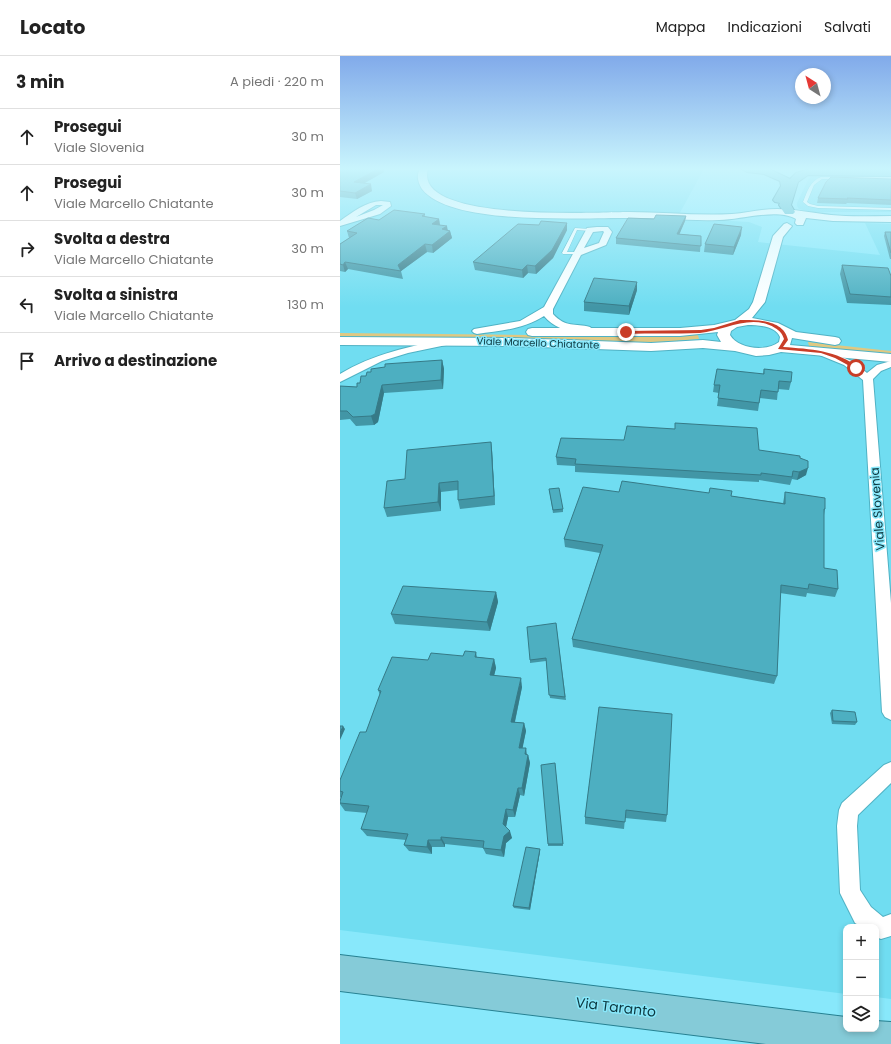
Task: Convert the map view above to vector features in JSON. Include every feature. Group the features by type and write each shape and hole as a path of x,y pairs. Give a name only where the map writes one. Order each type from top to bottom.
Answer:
{"highway":[{"path":"770,222 773,215"}],"main road":[{"name":"Via Taranto","path":"340,973 891,1041"}],"street":[{"path":"341,223 354,215"},
{"path":"341,223 367,215"},
{"path":"605,215 732,217 770,222 787,226 833,218"},
{"path":"770,222 787,215"},
{"path":"796,215 801,218 800,223"},
{"path":"809,215 833,218 891,219"},
{"path":"770,222 759,302 761,312 765,319 785,335 786,340 780,348"},
{"path":"477,331 514,326 540,316 548,309 590,230 597,228 605,229 608,232 602,245 578,253"},
{"path":"735,347 724,338 726,329 753,311 759,302"},
{"path":"548,309 548,316 560,326 571,329 626,332"},
{"name":"Viale Marcello Chiatante","path":"340,330 626,332 701,331 735,323 757,321 803,337 891,347"},
{"name":"Viale Marcello Chiatante","path":"340,341 512,342 651,347 703,344 735,347 743,350 758,352 772,351 780,348 891,358"},
{"path":"340,379 365,364 385,356 404,350 453,342"},
{"path":"821,352 848,363 868,379 872,372 880,366 891,364"},
{"name":"Viale Slovenia","path":"868,379 891,712"},
{"path":"891,771 849,810 847,826 850,893 863,915 881,928 891,925"}],"lane":[{"path":"578,253 564,252 576,229 590,230"}],"shaded area":[{"path":"340,215 679,215 677,218 749,222 762,227 758,242 880,255 865,223 891,224 891,999 879,997 879,924 843,924 843,994 340,930"},
{"path":"340,333 625,336 698,335 699,339 651,343 340,337"},
{"path":"808,342 891,351 891,355 809,346"}],"building":[{"path":"386,215 423,215 422,216 439,219 432,224 447,226 442,229 450,231 432,245 425,244 398,265 401,271 345,262 343,265 340,264 340,244 357,233 347,231 368,218 379,220"},
{"path":"656,215 686,216 677,234 701,236 701,246 616,238 628,218 654,219"},
{"path":"541,221 567,223 552,250 535,266 527,265 522,270 473,262 518,224 539,225"},
{"path":"714,224 742,227 734,247 705,244"},
{"path":"885,232 891,232 891,253"},
{"path":"842,265 888,268 891,276 891,297 850,294"},
{"path":"594,278 637,282 629,306 584,302"},
{"path":"442,360 441,380 382,385 375,414 371,416 353,417 347,411 340,411 340,386 357,387 357,383 360,383 361,376 366,376 367,372 371,372 371,369 385,367 385,364"},
{"path":"717,369 764,374 764,369 792,372 791,382 779,381 778,392 761,390 759,403 718,398 720,385 714,385"},
{"path":"675,423 757,428 759,450 800,456 800,458 808,461 808,468 799,472 793,471 792,477 761,473 761,475 575,464 576,459 556,457 561,438 624,440 627,426 675,429"},
{"path":"491,442 494,496 458,500 458,481 439,483 438,502 384,508 387,481 405,479 407,450"},
{"path":"622,481 709,493 710,488 732,491 731,496 785,504 785,492 825,498 824,568 837,570 838,589 809,584 808,589 781,585 777,676 572,639 603,545 564,539 583,487 619,492"},
{"path":"559,488 563,509 553,510 549,489"},
{"path":"403,586 496,592 487,622 391,614"},
{"path":"556,623 565,697 549,695 546,658 530,660 527,627"},
{"path":"465,651 476,652 475,657 494,659 490,675 521,678 511,722 524,723 519,748 526,748 525,754 528,755 522,788 518,788 513,810 506,809 503,824 510,831 504,836 501,850 483,848 484,841 441,837 441,840 428,840 427,847 404,845 408,834 361,829 369,806 340,803 343,792 340,791 340,780 360,732 366,732 381,691 378,690 392,657 428,660 431,653 463,656"},
{"path":"599,707 672,714 667,815 626,810 625,822 585,817"},
{"path":"832,710 855,712 857,722 833,721"},
{"path":"340,726 343,726 340,733"},
{"path":"555,763 563,844 548,844 541,765"},
{"path":"526,847 540,849 529,908 513,906"}],"route":[{"path":"626,332 701,331 740,322 757,321 773,325 781,330 785,335 786,340 780,348 821,352 837,357 856,368"}]}
